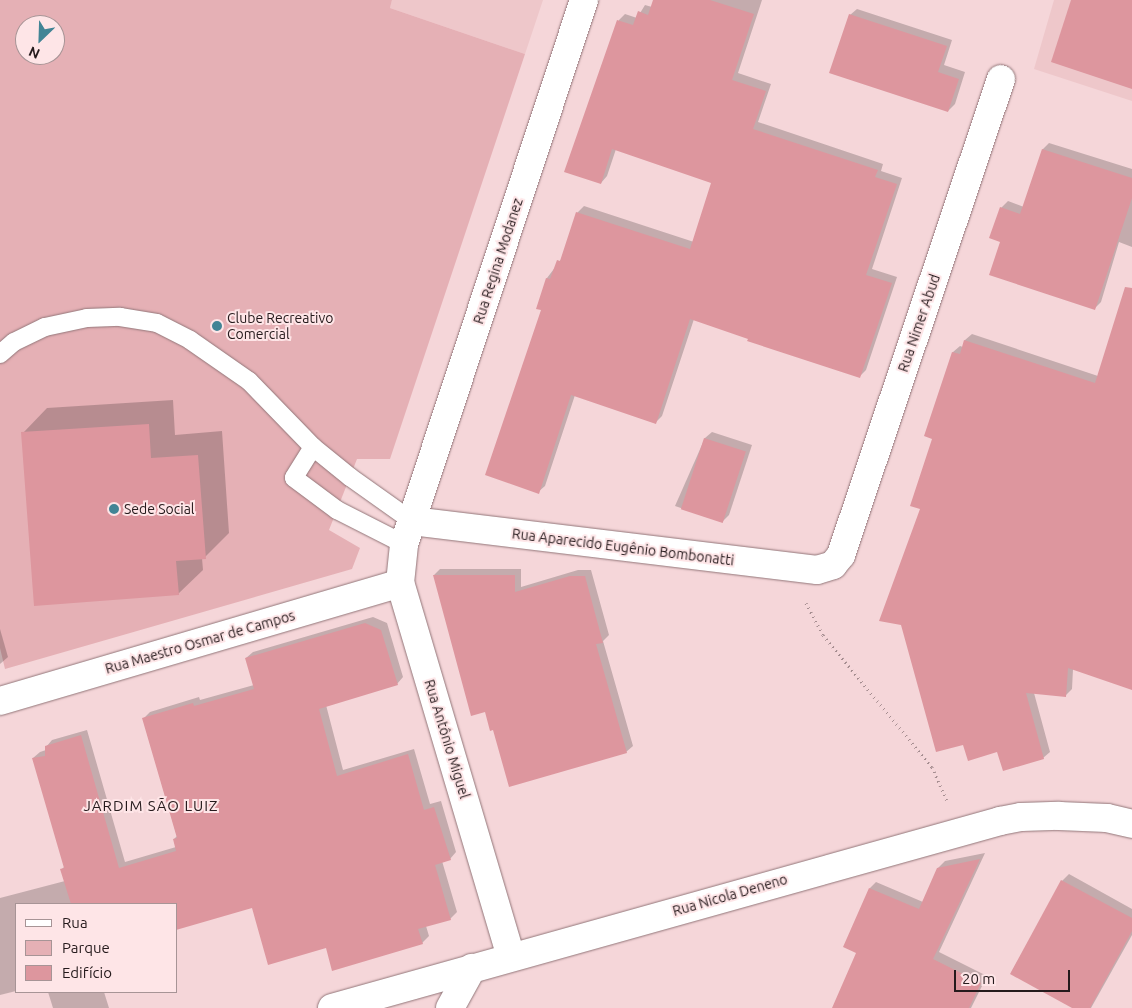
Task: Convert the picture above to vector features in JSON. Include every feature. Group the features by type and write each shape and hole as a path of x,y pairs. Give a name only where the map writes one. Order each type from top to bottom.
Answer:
{"street":[{"name":"Rua Regina Modanez","path":"408,532 584,0"},
{"name":"Rua Nimer Abud","path":"833,565 841,555 1001,80"},
{"name":"Rua Aparecido Eugênio Bombonatti","path":"408,532 822,570 833,565"},
{"name":"Rua Antônio Miguel","path":"408,532 400,584 511,957"},
{"name":"Rua Maestro Osmar de Campos","path":"0,701 400,584"},
{"name":"Rua Nicola Deneno","path":"332,1008 957,831 1007,819 1039,816 1107,818 1132,824"},
{"path":"450,1008 472,968"}],"lane":[{"path":"0,354 14,342 45,327 87,318 120,317 157,323 190,340 249,381 313,447 350,477 408,532"},
{"path":"313,447 294,478 337,510 408,532"}],"path":[{"path":"797,568 802,592 823,635 932,767 947,799 957,831"}],"shaded area":[{"path":"392,0 543,0 525,54 390,8"},
{"path":"1054,0 1132,0 1132,101 1034,69"}],"green space":[{"name":"Clube Recreativo Comercial","path":"0,0 392,0 390,8 525,54 390,459 357,459 329,530 360,548 352,569 5,669 0,648"}],"building":[{"path":"653,0 710,0 754,14 732,80 766,91 753,129 878,170 875,177 897,184 866,275 892,283 860,378 747,341 748,339 690,319 656,424 571,395 539,494 485,475 541,310 536,309 546,278 550,279 557,260 560,261 576,212 690,249 711,183 612,149 601,184 564,172 617,20 633,25 638,11 648,15"},
{"path":"1071,0 1132,0 1132,89 1051,62"},
{"path":"849,14 947,46 938,72 959,79 948,112 829,73"},
{"path":"1042,149 1132,178 1132,198 1095,310 989,275 1000,242 989,238 1000,207 1020,214"},
{"path":"1125,287 1132,288 1132,690 1068,668 1066,697 1026,693 1044,759 1003,771 997,752 968,761 963,745 936,752 901,625 879,621 920,509 910,506 932,439 924,436 952,352 960,354 964,340 1095,383"},
{"name":"Sede Social","path":"149,424 151,458 198,455 206,559 176,561 179,595 34,606 21,432"},
{"path":"704,438 746,452 723,523 681,509"},
{"path":"433,575 515,575 515,592 570,576 585,576 603,643 596,644 627,753 509,787 493,730 490,731 485,712 471,716"},
{"path":"365,623 381,630 398,685 319,709 337,776 408,754 424,810 434,807 451,860 435,865 451,920 418,929 423,944 332,971 326,948 268,965 252,908 178,929 178,903 71,903 60,869 64,868 32,758 45,756 45,746 81,735 119,868 176,851 173,839 177,838 142,718 193,703 194,706 254,689 245,658"},
{"path":"980,859 933,959 981,983 969,1008 832,1008 856,953 843,947 869,888 919,909 937,868"},
{"path":"1061,880 1132,918 1132,931 1090,1008 1072,1008 1010,974"}],"place":[{"name":"Clube Recreativo Comercial","path":"217,326"},
{"name":"Sede Social","path":"114,509"}],"district":[{"name":"JARDIM SÃO LUIZ","path":"151,806"}]}
